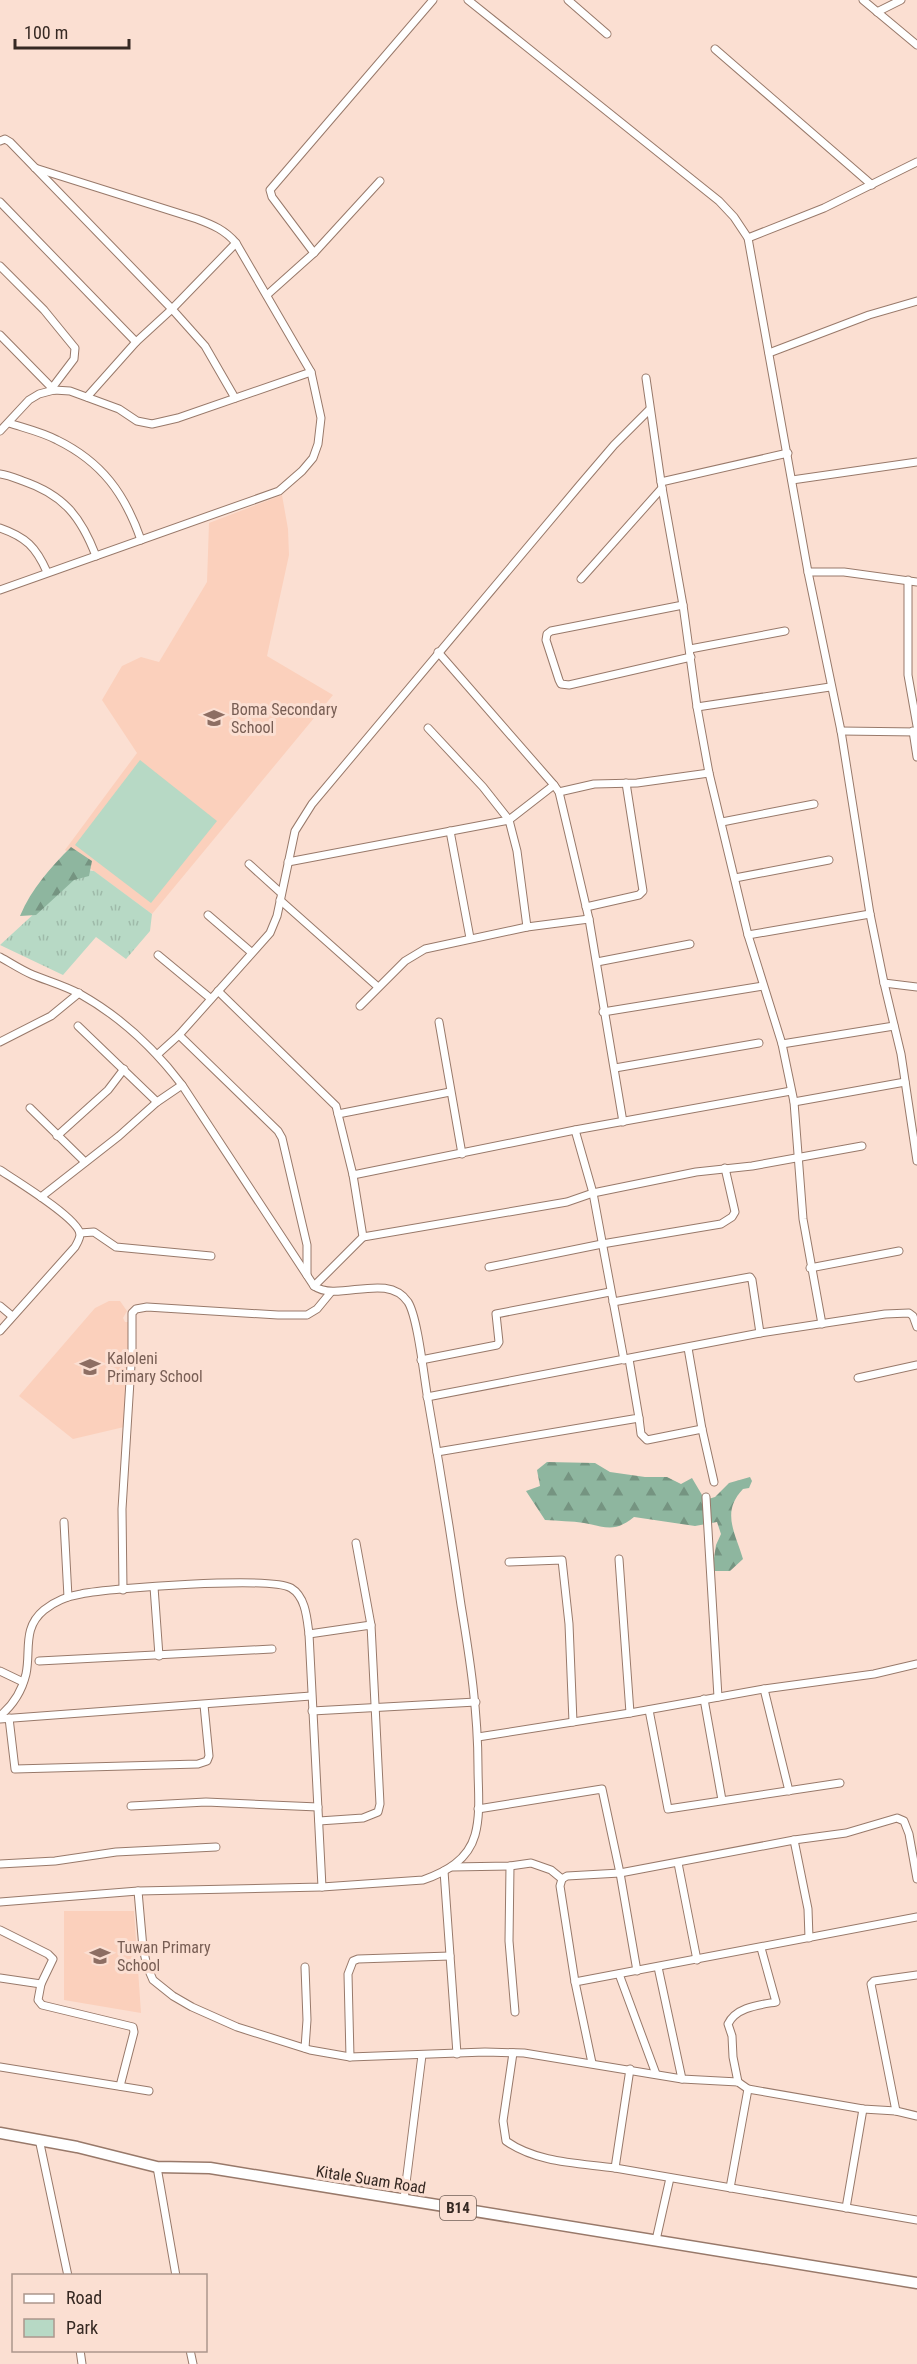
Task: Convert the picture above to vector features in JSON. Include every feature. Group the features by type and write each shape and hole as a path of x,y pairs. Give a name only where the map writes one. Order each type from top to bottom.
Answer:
{"highway":[{"name":"Kitale Suam Road","path":"0,2133 39,2139 157,2167 210,2169 917,2283"}],"street":[{"path":"314,253 272,197 270,190 433,0"},
{"path":"468,0 719,201 734,217 748,238 808,572 830,687 841,731 870,914 905,1082 917,1161"},
{"path":"568,0 607,34"},
{"path":"863,0 917,45"},
{"path":"877,12 886,4 901,0"},
{"path":"715,49 872,185"},
{"path":"0,141 8,140 172,309 205,346 235,398"},
{"path":"748,238 824,208 917,162"},
{"path":"0,590 279,491 313,458 318,444 321,418 311,372 236,243 227,232 216,225 35,168"},
{"path":"267,295 314,253 380,182"},
{"path":"0,202 136,342"},
{"path":"87,397 136,342 172,309 236,243"},
{"path":"0,266 44,310 75,348 74,359 53,389"},
{"path":"769,353 869,315 917,301"},
{"path":"0,335 53,389"},
{"path":"0,431 29,400 53,389 70,391 87,397 119,409 137,421 152,424 178,418 311,372"},
{"path":"646,378 649,410 709,772 748,934 782,1044 794,1102 803,1219 810,1268 822,1324"},
{"path":"158,1054 179,1035 270,933 277,916 296,831 312,804 614,445 649,410"},
{"path":"9,423 56,439 86,457 106,475 119,491 141,540"},
{"path":"581,579 661,485 788,453"},
{"path":"792,480 917,462"},
{"path":"0,474 37,486 56,496 72,511 87,532 96,556"},
{"path":"0,528 25,539 39,553 47,572"},
{"path":"808,572 844,572 917,582"},
{"path":"908,580 908,675 916,730 917,757"},
{"path":"683,605 551,631 547,634 546,640 561,684 569,686 691,653 785,631"},
{"path":"438,652 558,792 589,918 623,1122"},
{"path":"697,707 830,687"},
{"path":"428,728 483,787 509,820 517,851 527,927"},
{"path":"841,731 916,730"},
{"path":"558,792 594,784 626,783 709,772"},
{"path":"586,907 639,895 643,891 626,783"},
{"path":"288,862 509,820 554,785"},
{"path":"722,822 814,804"},
{"path":"450,831 470,938"},
{"path":"735,878 829,860"},
{"path":"249,864 281,897 378,987"},
{"path":"748,934 870,914"},
{"path":"207,915 251,952"},
{"path":"360,1006 414,954 425,949 527,927 589,918"},
{"path":"597,962 690,944"},
{"path":"158,955 210,998"},
{"path":"0,957 29,973 79,993 103,1007 158,1054 182,1085 315,1286 320,1290 331,1292 370,1288 401,1294 409,1304 422,1360 476,1702 478,1809 475,1836 470,1849 458,1863 447,1870"},
{"path":"884,983 917,987"},
{"path":"603,1012 763,986"},
{"path":"218,991 331,1101 338,1114 353,1175 363,1237"},
{"path":"0,1042 51,1016 79,993"},
{"path":"439,1022 462,1154"},
{"path":"78,1026 157,1102"},
{"path":"782,1044 894,1026"},
{"path":"179,1035 278,1131 282,1138 307,1245 308,1275"},
{"path":"615,1068 759,1043"},
{"path":"57,1136 108,1090 124,1070"},
{"path":"794,1102 905,1082"},
{"path":"41,1197 119,1137 157,1102 182,1085"},
{"path":"353,1175 576,1130 791,1091"},
{"path":"338,1114 450,1092"},
{"path":"30,1108 85,1162"},
{"path":"576,1130 593,1193 610,1292 627,1359 641,1434 647,1440 702,1429"},
{"path":"315,1286 363,1237 555,1205 593,1193 725,1168 739,1168 862,1146"},
{"path":"489,1267 602,1244 721,1224 728,1221 735,1212 725,1168"},
{"path":"0,1170 41,1197 71,1221 80,1233 75,1247 0,1330"},
{"path":"80,1233 94,1232 116,1246 211,1256"},
{"path":"810,1268 899,1251"},
{"path":"613,1302 750,1277 760,1333"},
{"path":"123,1590 122,1509 132,1313 136,1309 147,1307 307,1315 317,1309 331,1292"},
{"path":"422,1360 497,1345 499,1342 496,1314 610,1292"},
{"path":"0,1306 12,1316"},
{"path":"427,1397 760,1333 900,1312 913,1316 917,1328"},
{"path":"688,1348 714,1482"},
{"path":"858,1377 917,1365"},
{"path":"437,1452 639,1418"},
{"path":"706,1497 718,1697"},
{"path":"64,1522 68,1597"},
{"path":"319,1821 363,1818 378,1812 380,1804 371,1624 356,1543"},
{"path":"509,1562 555,1558 562,1560 569,1624 573,1722"},
{"path":"619,1559 630,1713"},
{"path":"0,1717 17,1698 26,1674 29,1632 43,1611 68,1597 82,1593 212,1584 281,1585 291,1588 301,1598 309,1634 322,1887"},
{"path":"154,1587 159,1656"},
{"path":"309,1634 371,1624"},
{"path":"39,1661 272,1649"},
{"path":"478,1737 764,1689 874,1674 917,1664"},
{"path":"0,1671 23,1682"},
{"path":"764,1689 789,1791"},
{"path":"0,1717 311,1696"},
{"path":"704,1699 723,1800"},
{"path":"312,1711 476,1702"},
{"path":"9,1718 15,1769 198,1764 207,1761 209,1756 204,1705"},
{"path":"649,1710 666,1807 671,1809 840,1783"},
{"path":"478,1809 601,1788 620,1873 637,1971"},
{"path":"131,1806 206,1802 318,1807"},
{"path":"592,2063 575,1982 560,1886 562,1879 567,1876 620,1873 678,1863 794,1840 846,1833 897,1818 904,1821 909,1834 917,1879"},
{"path":"794,1840 808,1909 809,1938"},
{"path":"0,1864 38,1863 116,1852 216,1847"},
{"path":"0,1902 138,1891 322,1887 423,1880 447,1870 469,1865 510,1866 531,1863 543,1866 562,1879"},
{"path":"678,1863 698,1960"},
{"path":"510,1866 509,1941 514,2012"},
{"path":"447,1870 457,2054"},
{"path":"138,1891 143,1948 153,1980 173,1996 215,2018 305,2048 350,2057 513,2053 552,2056 682,2079 738,2082 748,2089 917,2116"},
{"path":"575,1982 917,1917"},
{"path":"0,1930 51,1956 52,1962 41,1984 38,2000 47,2008 133,2027 134,2032 120,2086"},
{"path":"738,2082 732,2036 728,2024 732,2016 739,2011 776,2002 761,1948"},
{"path":"350,2057 348,1974 353,1961 450,1956"},
{"path":"305,1967 307,2019 305,2048"},
{"path":"658,1967 682,2079"},
{"path":"619,1974 656,2073"},
{"path":"896,2112 871,1990 874,1981 917,1975"},
{"path":"0,1978 41,1984"},
{"path":"513,2053 503,2121 506,2141 525,2152 560,2161 615,2168 917,2220"},
{"path":"404,2199 422,2055"},
{"path":"0,2067 149,2091"},
{"path":"615,2168 630,2069"},
{"path":"730,2188 748,2089"},
{"path":"846,2208 863,2109"},
{"path":"39,2139 68,2274"},
{"path":"157,2167 176,2274"},
{"path":"656,2240 670,2178"}],"shaded area":[{"name":"Boma Secondary School","path":"282,495 288,529 289,555 267,656 333,695 152,914 65,850 137,753 102,700 122,666 141,657 159,662 207,582 209,523"},
{"path":"109,1301 120,1301 127,1311 123,1318 125,1322 129,1322 130,1328 124,1427 73,1439 19,1396 95,1308"},
{"name":"Tuwan Primary School","path":"64,1911 134,1911 141,2013 64,2000"}],"green space":[{"path":"140,760 217,821 151,903 75,845"},
{"path":"71,847 92,861 89,876 74,880 36,915 20,916 42,879"},
{"path":"77,869 94,871 152,914 150,931 126,959 96,937 63,975 0,945 49,900"},
{"path":"547,1462 595,1463 610,1472 645,1477 667,1477 681,1484 692,1478 705,1500 715,1497 729,1483 750,1477 752,1481 749,1488 743,1489 736,1498 731,1514 743,1559 730,1571 712,1571 716,1545 721,1534 717,1522 695,1526 634,1517 621,1525 610,1528 579,1522 545,1520 526,1491 540,1486 537,1470"}],"place":[{"name":"Boma Secondary School","path":"214,718"},
{"name":"Kaloleni Primary School","path":"90,1367"},
{"name":"Tuwan Primary School","path":"100,1956"}]}
